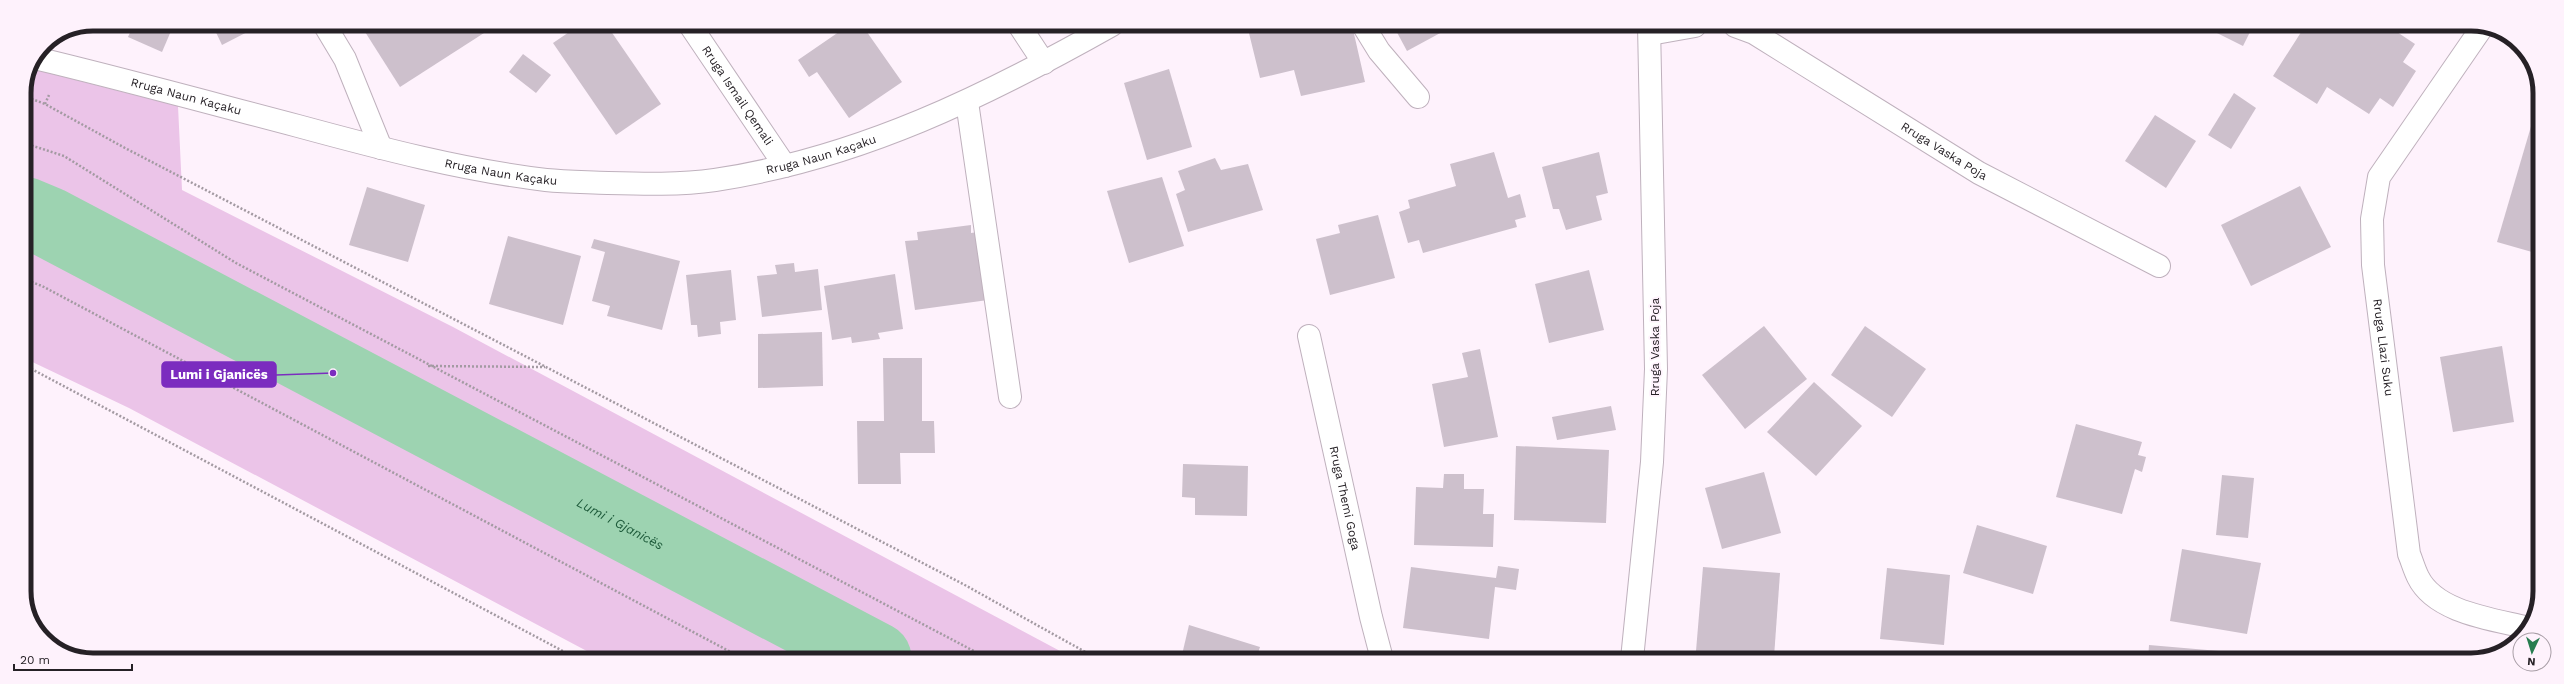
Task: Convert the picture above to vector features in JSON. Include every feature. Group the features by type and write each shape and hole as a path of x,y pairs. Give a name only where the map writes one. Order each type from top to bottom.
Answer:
{"street":[{"path":"328,31 345,59 381,148"},
{"name":"Rruga Ismail Qemali","path":"694,31 785,166"},
{"path":"1023,31 1044,63"},
{"name":"Rruga Naun Kaçaku","path":"41,59 381,148 457,165 547,180 674,183 714,180 785,166 841,152 936,116 967,102 1044,63 1101,31"},
{"path":"1367,31 1379,51 1418,97"},
{"name":"Rruga Vaska Poja","path":"1633,653 1652,462 1656,369 1649,31"},
{"name":"Rruga Vaska Poja","path":"1749,31 1979,173 2160,266"},
{"name":"Rruga Llazi Suku","path":"2479,32 2379,177 2372,218 2373,265 2409,554 2418,578 2440,601 2471,614 2522,626"},
{"path":"967,102 1010,397"},
{"name":"Rruga Themi Goga","path":"1309,336 1371,617 1380,653"}],"path":[{"path":"31,99 45,104 125,148 963,584 1087,653"},
{"path":"31,145 64,156 236,263 427,366 977,653"},
{"path":"31,282 42,286 733,653"},
{"path":"427,366 546,367"},
{"path":"31,369 567,653"}],"shaded area":[{"path":"36,70 178,106 182,190 453,327 1064,653 591,653 129,408 31,361 31,93 32,81"}],"building":[{"path":"131,31 171,31 162,52 128,37"},
{"path":"215,31 249,31 222,45"},
{"path":"364,31 487,31 400,87"},
{"path":"571,31 611,31 661,104 616,135 553,43"},
{"path":"840,31 866,31 902,82 849,118 817,72 809,77 798,60"},
{"path":"1248,31 1353,31 1365,82 1301,96 1294,70 1260,78"},
{"path":"1396,31 1444,31 1407,51"},
{"path":"2213,31 2250,31 2243,46"},
{"path":"2302,31 2396,31 2415,44 2403,62 2416,71 2393,107 2380,98 2369,114 2327,87 2317,104 2273,76"},
{"path":"523,54 551,75 536,93 509,72"},
{"path":"1169,69 1192,147 1147,160 1124,83"},
{"path":"2234,93 2256,108 2231,149 2208,135"},
{"path":"2155,115 2196,141 2166,188 2125,161"},
{"path":"2533,120 2533,252 2497,242"},
{"path":"1494,152 1508,198 1520,194 1526,217 1515,220 1517,227 1423,253 1419,240 1408,243 1399,212 1410,208 1408,200 1456,186 1450,164"},
{"path":"1599,152 1608,193 1596,196 1602,220 1566,230 1559,209 1553,209 1542,167"},
{"path":"1215,158 1221,170 1248,164 1263,210 1188,232 1176,194 1185,190 1178,171"},
{"path":"1162,177 1184,246 1129,263 1107,191"},
{"path":"2300,186 2331,247 2251,286 2221,225"},
{"path":"367,187 425,205 408,262 349,245"},
{"path":"1378,215 1395,278 1330,295 1316,239 1340,233 1338,225"},
{"path":"971,225 971,233 978,232 988,300 915,310 905,241 918,240 917,232"},
{"path":"508,236 581,256 563,325 489,304"},
{"path":"594,239 680,261 662,330 607,316 610,306 592,301 605,252 591,248"},
{"path":"794,263 795,272 818,269 822,310 762,317 757,276 777,274 775,265"},
{"path":"731,270 736,320 720,322 721,334 698,337 697,325 691,325 686,275"},
{"path":"1589,270 1604,330 1549,343 1535,284"},
{"path":"895,274 903,329 878,333 880,339 852,343 851,337 832,340 824,286"},
{"path":"1764,326 1807,379 1745,429 1702,375"},
{"path":"1865,326 1926,369 1892,417 1831,375"},
{"path":"822,332 823,386 758,388 758,334"},
{"path":"2502,346 2514,422 2453,432 2440,357"},
{"path":"1480,349 1498,437 1444,447 1432,384 1468,377 1462,353"},
{"path":"883,358 922,358 922,421 934,421 935,453 900,453 901,484 858,484 857,421 884,421"},
{"path":"1814,382 1862,426 1816,476 1767,432"},
{"path":"1611,406 1616,430 1557,440 1552,417"},
{"path":"2076,424 2142,442 2138,455 2146,457 2142,472 2135,469 2122,514 2056,497"},
{"path":"1516,446 1609,450 1606,523 1514,520"},
{"path":"1183,464 1248,466 1247,516 1195,515 1195,498 1182,497"},
{"path":"1764,472 1781,533 1722,549 1705,488"},
{"path":"1444,474 1464,474 1464,489 1484,489 1483,514 1494,514 1493,547 1414,545 1416,487 1443,488"},
{"path":"2222,475 2254,478 2248,538 2216,535"},
{"path":"1977,525 2047,546 2033,594 1963,573"},
{"path":"2182,549 2261,563 2247,634 2170,621"},
{"path":"1498,566 1519,569 1516,590 1495,587 1489,639 1403,628 1411,567 1496,578"},
{"path":"1703,567 1780,573 1774,653 1722,653 1696,651"},
{"path":"1887,568 1950,575 1944,645 1880,639"},
{"path":"1189,625 1260,647 1258,653 1182,653"},
{"path":"2149,645 2219,651 2219,653 2148,653"}],"waterway":[{"name":"Lumi i Gjanicës","path":"31,215 48,222 867,653"}],"place":[{"name":"Lumi i Gjanicës","path":"333,373"}]}
